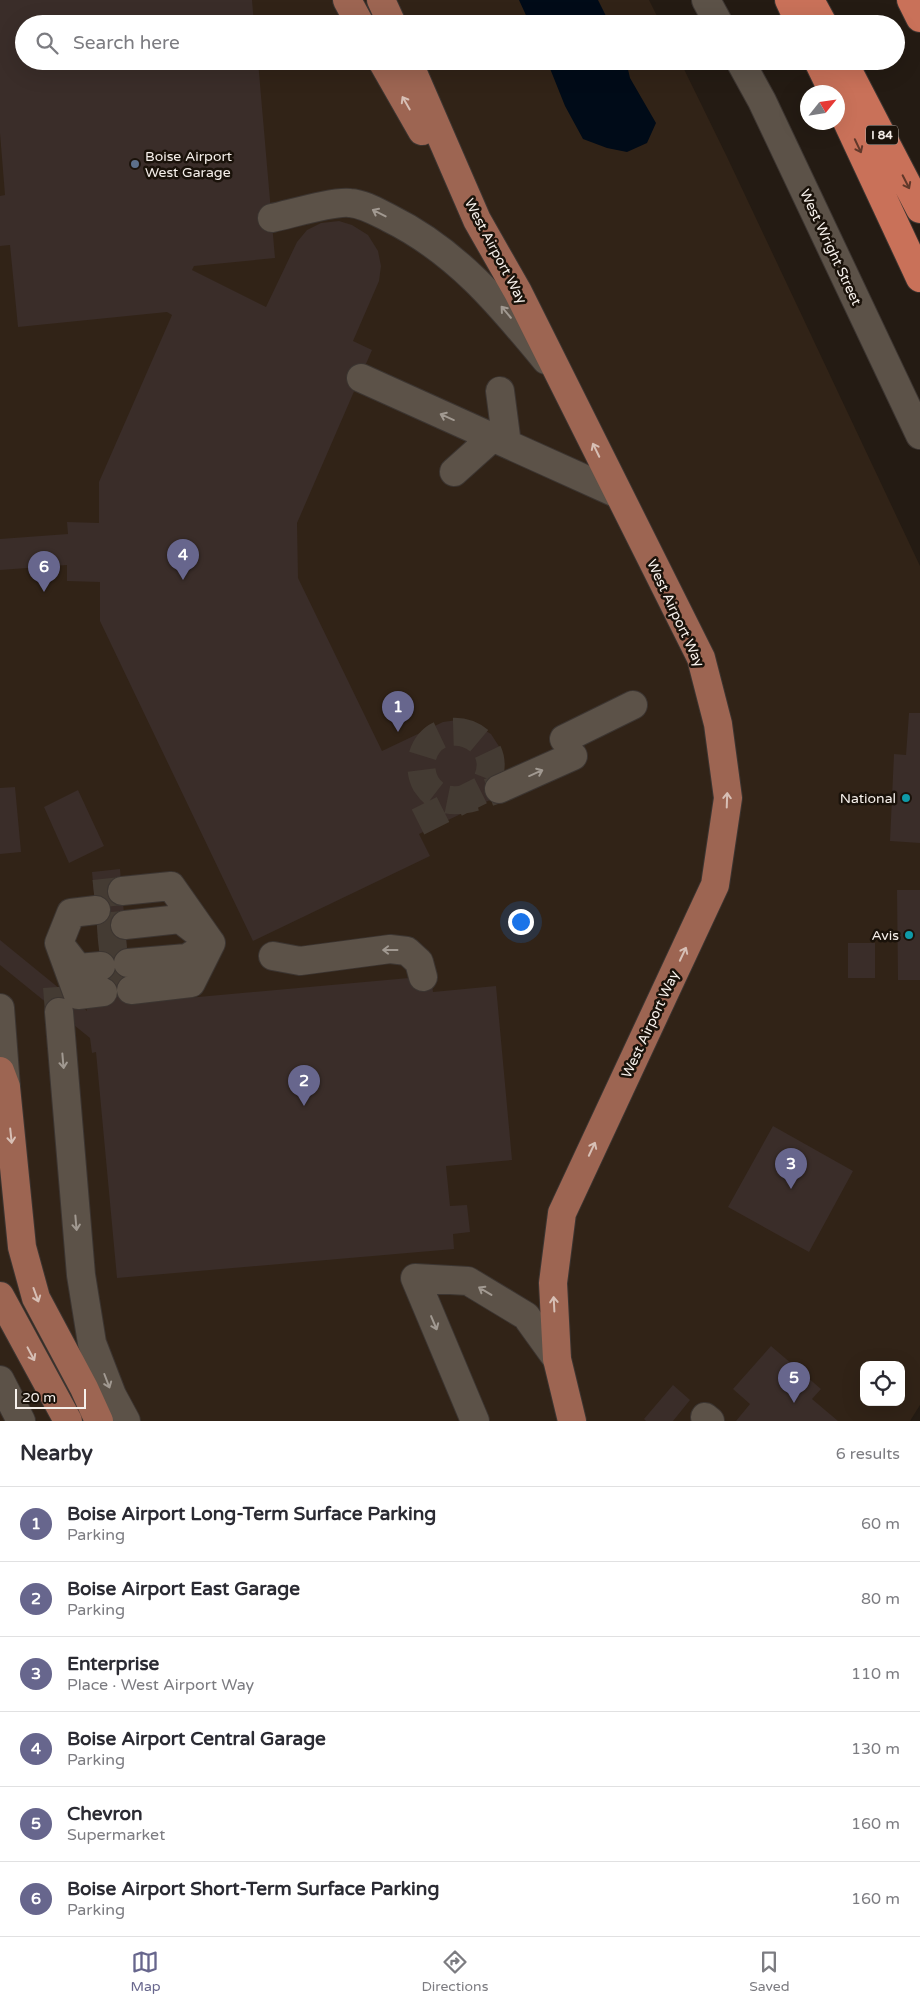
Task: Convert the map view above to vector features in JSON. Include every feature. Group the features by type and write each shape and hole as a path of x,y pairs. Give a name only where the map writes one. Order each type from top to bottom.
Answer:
{"highway":[{"path":"789,0 796,15"},
{"path":"810,0 818,15"},
{"path":"911,0 920,18"},
{"path":"822,70 830,85"},
{"name":"I 84","path":"848,70 920,209"},
{"path":"845,117 920,278"}],"main road":[{"path":"347,0 355,15"},
{"path":"382,0 388,15"},
{"path":"387,70 444,169 477,220"},
{"name":"West Airport Way","path":"412,70 477,220 518,292 701,658 718,724 728,798 716,885 562,1213 553,1283 557,1360 572,1421"},
{"path":"3,1079 22,1247 36,1298 84,1388 98,1421"},
{"path":"0,1296 68,1421"}],"street":[{"path":"706,0 714,15"},
{"name":"West Wright Street","path":"745,70 762,100 920,435"},
{"path":"272,218 350,203 369,208 414,230 456,261 488,293 560,376"},
{"path":"361,378 618,494"},
{"path":"454,472 491,436"},
{"path":"499,789 568,748 633,705"},
{"path":"99,945 73,896 59,943 56,964 80,1275 92,1342 112,1394 126,1421"},
{"path":"127,943 176,902 211,943"},
{"path":"127,943 182,941 211,943"},
{"path":"59,943 78,995 99,945"},
{"path":"59,943 79,952 99,945"},
{"path":"127,943 191,983 211,943"},
{"path":"273,956 300,961 390,948 407,951 419,962 423,977"},
{"path":"0,1008 3,1079"},
{"path":"475,1421 415,1278 468,1281 526,1316 557,1360"},
{"path":"0,1380 21,1421"}],"shaded area":[{"path":"0,0 649,0 656,15 15,15 15,70 684,70 920,566 920,1405 910,1421 0,1421"}],"water":[{"path":"519,0 598,0 606,15 526,15"},
{"path":"551,70 628,70 630,78 656,123 647,143 627,152 607,148 583,139 565,106"}],"building":[{"path":"0,0 252,0 253,15 15,15 15,70 259,70 275,258 194,266 192,270 266,307 297,242 307,230 321,223 339,221 352,225 368,235 378,251 381,266 379,281 353,341 372,350 297,523 298,578 382,751 443,722 457,720 471,722 491,734 500,748 504,766 503,778 499,789 490,800 419,834 430,856 253,941 100,621 100,582 67,581 67,565 0,570 0,539 68,534 67,522 99,523 99,482 172,315 167,312 18,327 10,245 0,246 0,196 5,195 0,133"},
{"name":"National","path":"909,713 920,713 920,843 890,841 894,754 906,755"},
{"path":"15,787 21,852 0,854 0,788"},
{"path":"78,790 104,846 69,863 44,807"},
{"path":"120,869 132,1003 431,976 433,992 496,986 512,1160 446,1166 450,1206 467,1205 470,1232 453,1234 454,1249 117,1278 96,1052 92,1053 90,1038 0,965 0,940 87,1011 86,1002 104,1000 92,872"},
{"name":"Avis","path":"897,890 920,890 920,980 898,980"},
{"path":"848,943 875,943 875,978 848,978"},
{"path":"773,1126 853,1171 809,1252 728,1207"},
{"path":"771,1346 821,1389 812,1399 838,1421 736,1421 750,1404 733,1389"},
{"path":"673,1385 690,1400 673,1421 646,1421 644,1419"}],"tunnel":[{"path":"418,822 482,790 490,771 489,755 482,743 470,735 456,732 442,734 430,743 421,761 423,778 433,793 441,798 460,800 470,798 480,796 499,789"},
{"path":"94,894 122,891"},
{"path":"97,927 125,925"},
{"path":"99,950 127,947"},
{"path":"102,979 130,975"},
{"path":"57,987 59,1012"}],"place":[{"name":"Boise Airport West Garage","path":"135,164"},
{"name":"Boise Airport Central Garage","path":"183,580"},
{"name":"Boise Airport Short-Term Surface Parking","path":"44,592"},
{"name":"Boise Airport Long-Term Surface Parking","path":"398,732"},
{"name":"National","path":"906,798"},
{"name":"Avis","path":"909,935"},
{"name":"Boise Airport East Garage","path":"304,1106"},
{"name":"Enterprise","path":"791,1189"},
{"name":"Chevron","path":"794,1403"}]}
